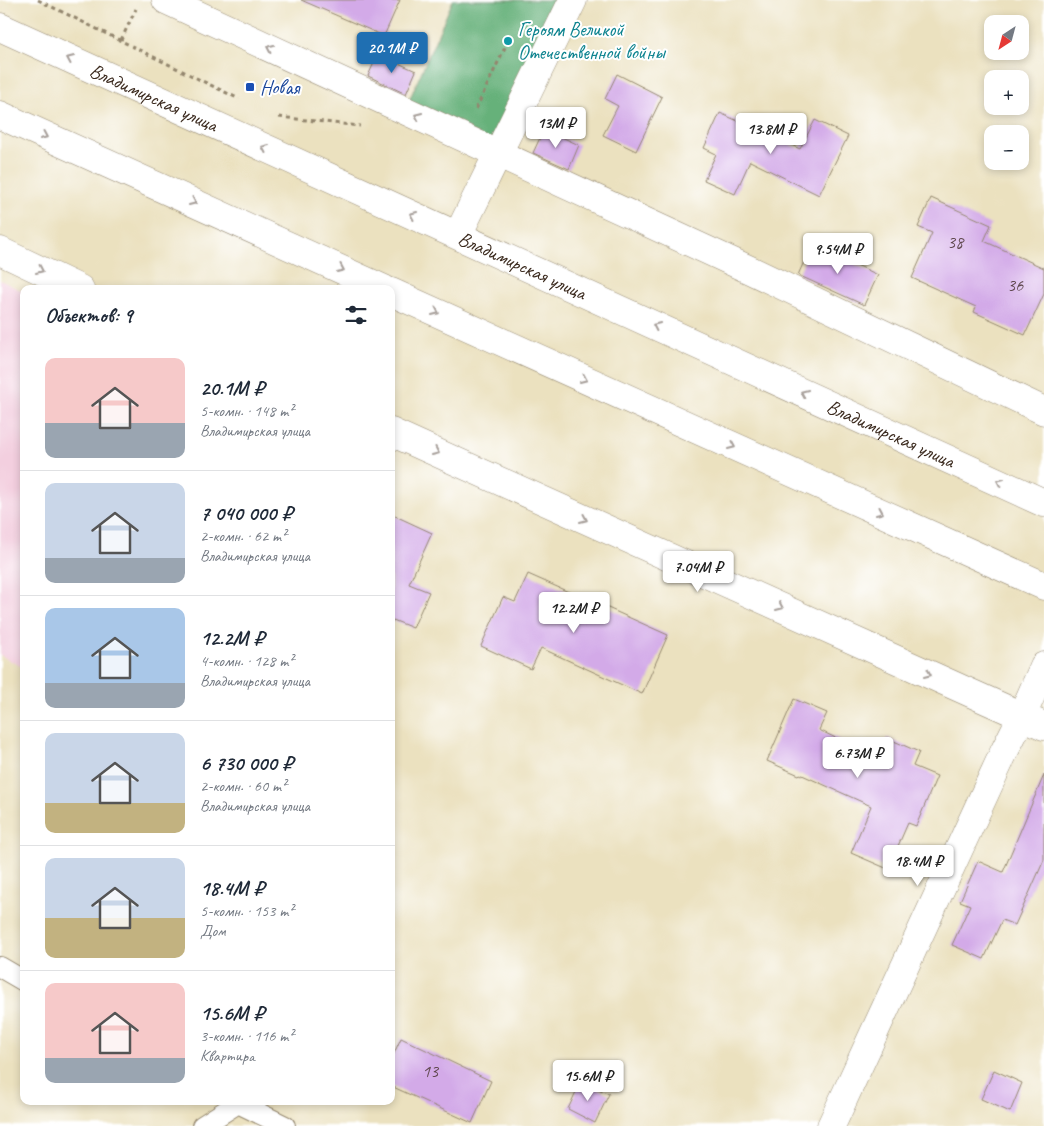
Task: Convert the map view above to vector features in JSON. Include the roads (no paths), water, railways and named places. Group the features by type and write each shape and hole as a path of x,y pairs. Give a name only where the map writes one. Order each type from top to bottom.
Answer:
{"main road":[{"path":"166,0 750,270 1044,411"},
{"path":"458,235 573,0"},
{"name":"Владимирская улица","path":"0,27 1044,503"},
{"path":"0,116 375,285"},
{"path":"0,251 72,285"},
{"path":"395,294 1044,586"},
{"path":"395,434 1033,721"},
{"path":"831,1126 1004,752 1033,721 1044,666"}],"lane":[{"path":"0,967 20,978"},
{"path":"202,1126 232,1105"},
{"path":"242,1105 285,1126"}],"place":[{"name":"Героям Великой Отечественной войны","path":"508,41"},
{"name":"Новая","path":"250,87"}]}
